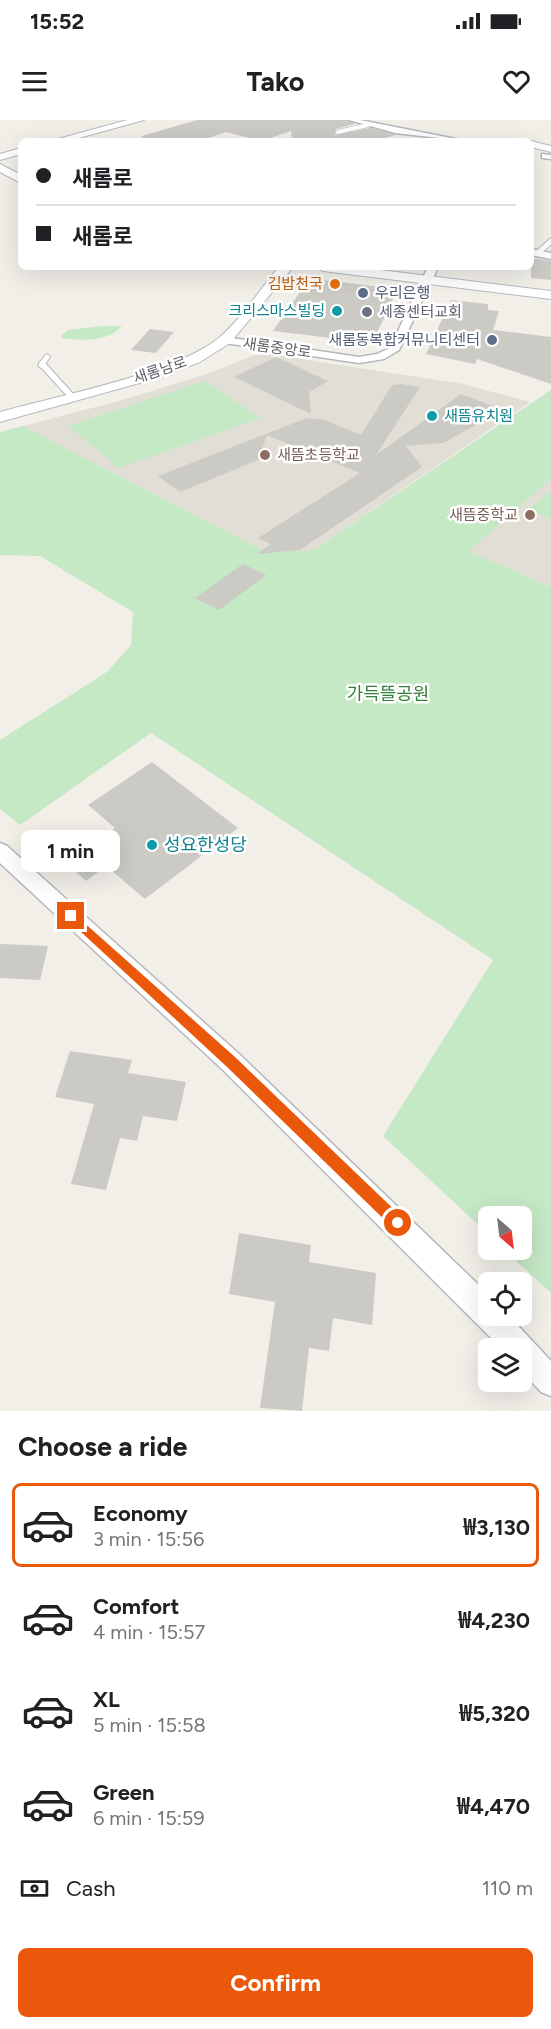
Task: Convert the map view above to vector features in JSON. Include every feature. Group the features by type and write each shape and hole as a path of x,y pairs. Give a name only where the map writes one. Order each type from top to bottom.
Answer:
{"street":[{"path":"66,138 122,120"},
{"path":"76,135 139,120"},
{"path":"352,120 368,125 444,138"},
{"path":"534,145 550,150"},
{"path":"534,156 550,150"},
{"path":"0,157 18,152"},
{"path":"0,167 18,178"},
{"path":"534,253 551,256"},
{"name":"새롬남로","path":"0,417 155,374 195,358 225,340 283,270"},
{"path":"347,270 551,295"},
{"name":"새롬중앙로","path":"225,340 359,360 380,357 394,350 431,270"},
{"path":"0,851 230,1061 478,1303"},
{"path":"500,1326 511,1338"},
{"path":"532,1361 551,1382"}],"lane":[{"path":"338,132 368,125"},
{"path":"534,253 551,241"},
{"path":"47,357 41,365 72,397"}],"shaded area":[{"name":"새뜸초등학교","path":"255,355 275,355 463,384 530,402 312,551 262,550 23,426 119,401 207,374"},
{"name":"새뜸중학교","path":"551,479 551,587 469,551"}],"green space":[{"path":"122,326 102,338 86,340 62,338 61,336 68,330"},
{"path":"205,381 260,418 119,468 68,426"},
{"name":"가득뜰공원","path":"551,390 551,479 469,551 551,587 551,1293 532,1276 532,1272 528,1272 515,1260 532,1260 532,1206 478,1206 478,1225 383,1136 493,960 151,733 20,825 0,809 0,740 107,672 131,645 133,612 40,556 0,555 0,432 23,426 262,550 312,551"},
{"path":"551,491 551,519 528,509"}],"building":[{"path":"197,120 347,120 355,124 336,129 335,135 370,128 396,135 385,138 292,138 291,131 270,138 249,138 226,132 208,138 142,138 142,136"},
{"path":"534,258 551,261 551,280 531,278"},
{"name":"크리스마스빌딩","path":"323,280 398,289 372,343 273,331 306,283"},
{"name":"새롬동복합커뮤니티센터","path":"451,300 488,304 488,310 499,311 493,330 551,337 551,384 477,359 475,364 426,354"},
{"path":"150,329 174,332 156,353 131,350"},
{"path":"276,357 328,381 309,392 311,414 234,377"},
{"path":"392,385 420,387 376,455 461,394 503,410 443,443 406,446 422,467 300,550 257,554 271,544 258,538 360,473 267,435 258,460 180,492 158,476 307,418 325,420 361,435"},
{"path":"243,564 266,575 219,610 195,598"},
{"name":"성요한성당","path":"152,762 238,828 145,899 106,866 86,881 66,863 115,828 88,805"},
{"path":"0,944 48,946 40,980 0,978"},
{"path":"70,1051 132,1060 128,1073 186,1082 177,1121 143,1116 137,1141 120,1138 106,1190 71,1184 94,1104 55,1097"},
{"path":"239,1233 311,1245 309,1262 376,1273 372,1325 333,1318 329,1351 309,1348 302,1411 260,1408 275,1302 229,1294"}],"place":[{"name":"김밥천국","path":"335,284"},
{"name":"우리은행","path":"363,293"},
{"name":"크리스마스빌딩","path":"337,311"},
{"name":"세종센터교회","path":"367,312"},
{"name":"새롬동복합커뮤니티센터","path":"492,340"},
{"name":"새뜸유치원","path":"432,416"},
{"name":"새뜸초등학교","path":"265,455"},
{"name":"새뜸중학교","path":"530,515"},
{"name":"성요한성당","path":"152,845"}],"route":[{"path":"71,916 230,1061 398,1223"}]}
